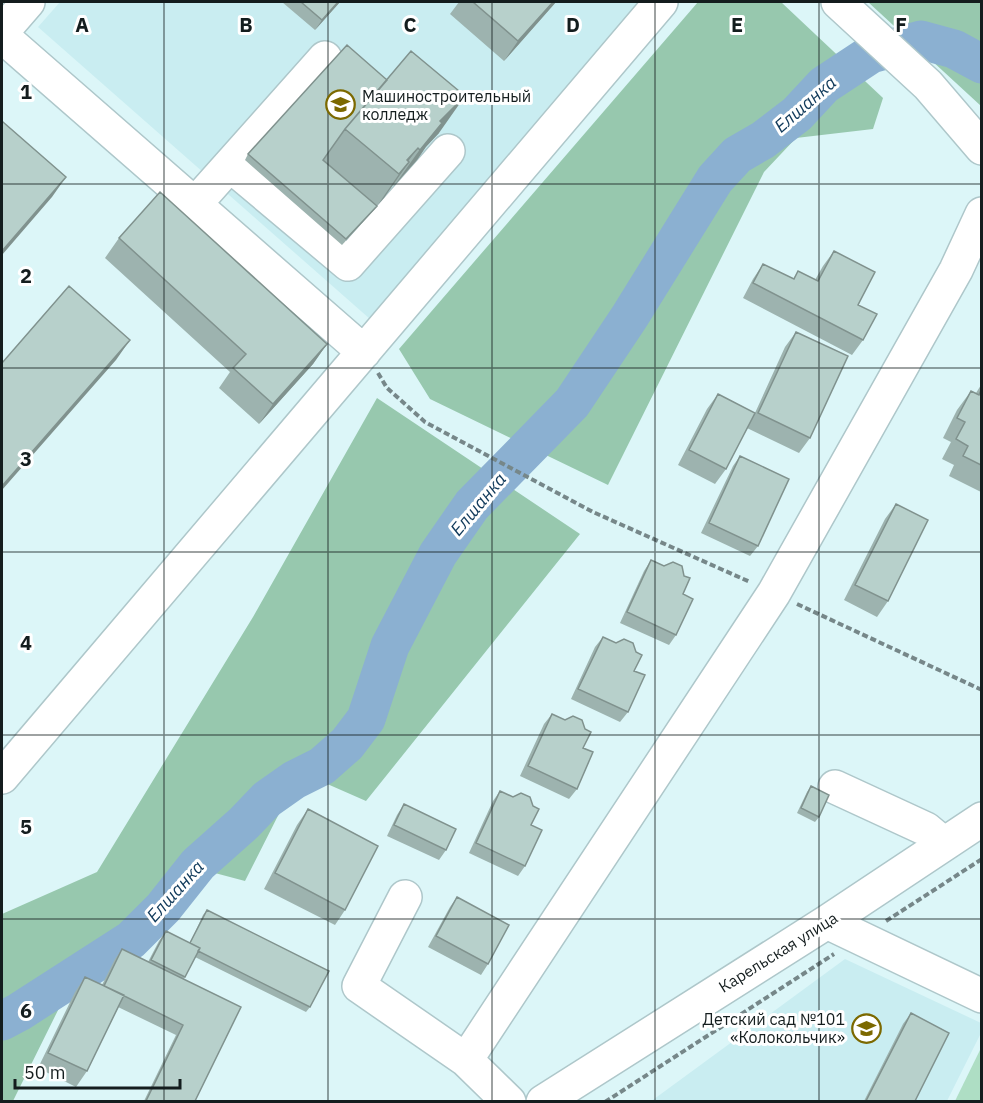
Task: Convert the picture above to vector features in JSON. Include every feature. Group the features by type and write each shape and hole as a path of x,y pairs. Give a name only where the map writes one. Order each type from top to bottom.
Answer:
{"street":[{"path":"28,2 2,34 364,352"},
{"path":"2,777 661,2"},
{"path":"840,4 927,85 981,148"},
{"path":"195,204 325,58"},
{"path":"230,165 348,264 448,151"},
{"path":"466,1060 774,593 956,270 981,214"},
{"path":"835,787 926,829 944,844"},
{"name":"Карельская улица","path":"543,1101 827,922 981,819"},
{"path":"405,897 359,986 466,1060 509,1101"},
{"path":"827,922 981,996"}],"path":[{"path":"364,352 387,388 426,422 593,512"},
{"path":"605,1101 981,859"}],"shaded area":[{"name":"Машиностроительный колледж","path":"60,2 638,2 492,184 370,319 38,27"},
{"name":"Детский сад №101 «Колокольчик»","path":"845,959 981,1023 981,1033 947,1101 650,1102"}],"green space":[{"path":"698,2 781,2 883,98 873,129 796,138 764,172 608,485 430,399 399,349"},
{"path":"868,2 981,2 981,106"},
{"path":"377,398 580,534 366,801 300,772 245,881 181,864 69,988 13,1101 2,1101 2,914 97,872 253,617"},
{"path":"981,1048 981,1101 955,1101"}],"building":[{"path":"301,2 338,2 322,20"},
{"path":"473,2 553,2 518,41"},
{"path":"347,45 387,80 345,129 323,160 377,206 346,239 248,154"},
{"path":"411,51 465,96 440,121 442,123 420,150 418,148 407,160 409,162 399,174 345,129"},
{"path":"2,123 66,177 2,251"},
{"path":"160,192 327,344 273,404 233,368 246,354 119,238"},
{"path":"834,251 875,272 858,305 877,314 863,340 753,283 763,264 794,279 798,271 818,281"},
{"path":"69,286 130,340 2,486 2,363"},
{"path":"796,332 848,356 810,438 758,413"},
{"path":"981,390 981,465 963,456 968,446 956,439 965,422 957,418 971,391 979,395"},
{"path":"718,394 755,413 726,469 689,450"},
{"path":"740,456 789,479 758,546 709,523"},
{"path":"896,504 928,520 888,601 855,585"},
{"path":"651,560 664,566 673,562 682,566 684,576 690,578 683,594 693,599 676,635 627,612"},
{"path":"603,637 616,643 624,639 633,643 636,652 642,655 634,671 645,675 628,712 578,689"},
{"path":"552,714 565,720 573,716 582,720 585,729 591,732 583,748 593,752 577,789 528,766"},
{"path":"811,786 829,795 819,817 801,808"},
{"path":"500,791 513,797 521,793 530,797 533,806 539,809 531,825 542,830 525,866 476,843"},
{"path":"404,804 456,829 446,850 394,825"},
{"path":"308,809 378,846 345,910 275,873"},
{"path":"457,897 509,925 488,964 436,936"},
{"path":"207,910 329,971 310,1007 198,951 200,948 190,943"},
{"path":"166,931 200,948 185,977 151,960"},
{"path":"122,949 241,1007 195,1101 146,1101 183,1025 104,986"},
{"path":"85,977 124,995 87,1071 48,1053"},
{"path":"911,1013 949,1033 915,1101 866,1101"}],"waterway":[{"name":"Елшанка","path":"2,1021 131,940 163,908 198,864 267,799 294,780 322,766 347,744 366,719 390,646 438,554 472,505 572,403 630,316 715,179 737,155 763,140 797,114 824,85 871,54 921,40 954,49 982,64"}],"place":[{"name":"Машиностроительный колледж","path":"341,105"},
{"name":"Детский сад №101 «Колокольчик»","path":"866,1028"}]}
